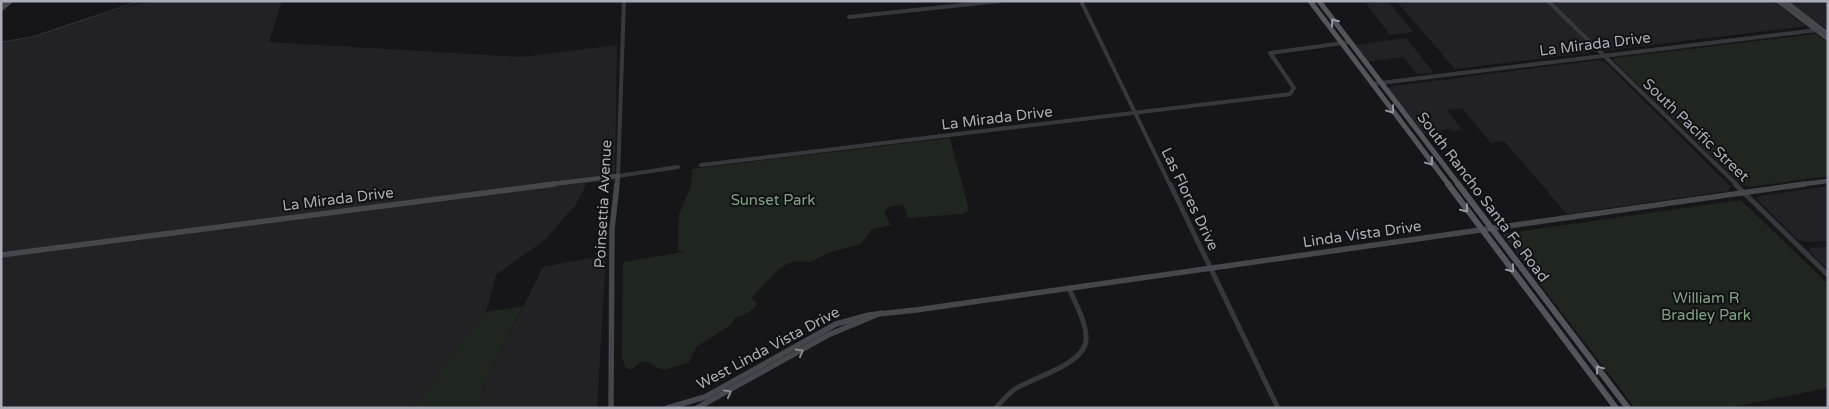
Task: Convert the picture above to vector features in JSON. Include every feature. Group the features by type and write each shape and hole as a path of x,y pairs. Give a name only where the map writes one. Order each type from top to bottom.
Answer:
{"main road":[{"path":"1,9 11,1"},
{"name":"South Rancho Santa Fe Road","path":"1310,1 1616,408"},
{"name":"South Rancho Santa Fe Road","path":"1319,1 1628,408"},
{"path":"1778,1 1828,40"},
{"path":"1785,1 1828,34"},
{"name":"La Mirada Drive","path":"1,255 618,176"},
{"name":"Poinsettia Avenue","path":"611,408 612,229 618,176"},
{"name":"Linda Vista Drive","path":"1069,288 1828,181"},
{"name":"West Linda Vista Drive","path":"667,408 704,397 840,322 870,313 1069,288"},
{"name":"West Linda Vista Drive","path":"697,408 837,331 882,313"}],"street":[{"name":"Poinsettia Avenue","path":"618,176 624,1"},
{"path":"849,17 1000,1"},
{"name":"Las Flores Drive","path":"1081,1 1278,408"},
{"name":"South Pacific Street","path":"1548,1 1828,275"},
{"name":"La Mirada Drive","path":"1372,84 1821,29"},
{"path":"1342,43 1350,42"},
{"name":"La Mirada Drive","path":"701,165 1290,94 1294,90 1270,53 1342,43"},
{"name":"La Mirada Drive","path":"618,176 678,167"},
{"path":"996,408 1016,388 1067,363 1082,352 1086,339 1069,288"}],"shaded area":[{"path":"148,1 282,1 269,42 521,57 617,45 615,181 587,183 577,203 546,239 496,275 486,312 458,347 415,408 1,408 1,42 32,37 74,22"},
{"path":"1388,1 1413,32 1390,35 1366,3"},
{"path":"1396,1 1773,1 1806,26 1455,69"},
{"path":"1789,1 1828,1 1828,30"},
{"path":"1406,38 1434,73 1417,74 1403,57 1367,62 1355,45"},
{"path":"1599,60 1604,61 1730,186 1730,189 1727,191 1567,214 1504,141 1491,143 1462,108 1447,110 1462,130 1452,131 1450,129 1423,134 1387,87"},
{"path":"1828,186 1828,241 1805,242 1798,240 1756,198 1760,196"},
{"path":"1828,247 1828,269 1809,251 1810,248"},
{"path":"606,255 597,408 479,408 484,385 543,267"}],"green space":[{"path":"1815,34 1828,42 1828,176 1749,187 1742,185 1736,180 1614,61 1614,58"},
{"name":"Sunset Park","path":"950,138 969,210 963,214 908,218 903,204 890,207 884,213 891,225 872,229 861,244 831,252 810,262 796,261 787,264 777,271 753,296 752,299 757,303 753,309 734,319 731,325 696,347 689,362 665,370 646,362 642,362 632,370 626,368 622,358 623,262 683,252 678,250 679,214 691,186 692,169"},
{"name":"William R Bradley Park","path":"1741,200 1828,284 1828,388 1727,408 1635,408 1502,234"},
{"path":"523,306 484,385 479,408 415,408 458,347 486,312"}],"waterway":[{"path":"1,42 32,37 140,1"}]}
